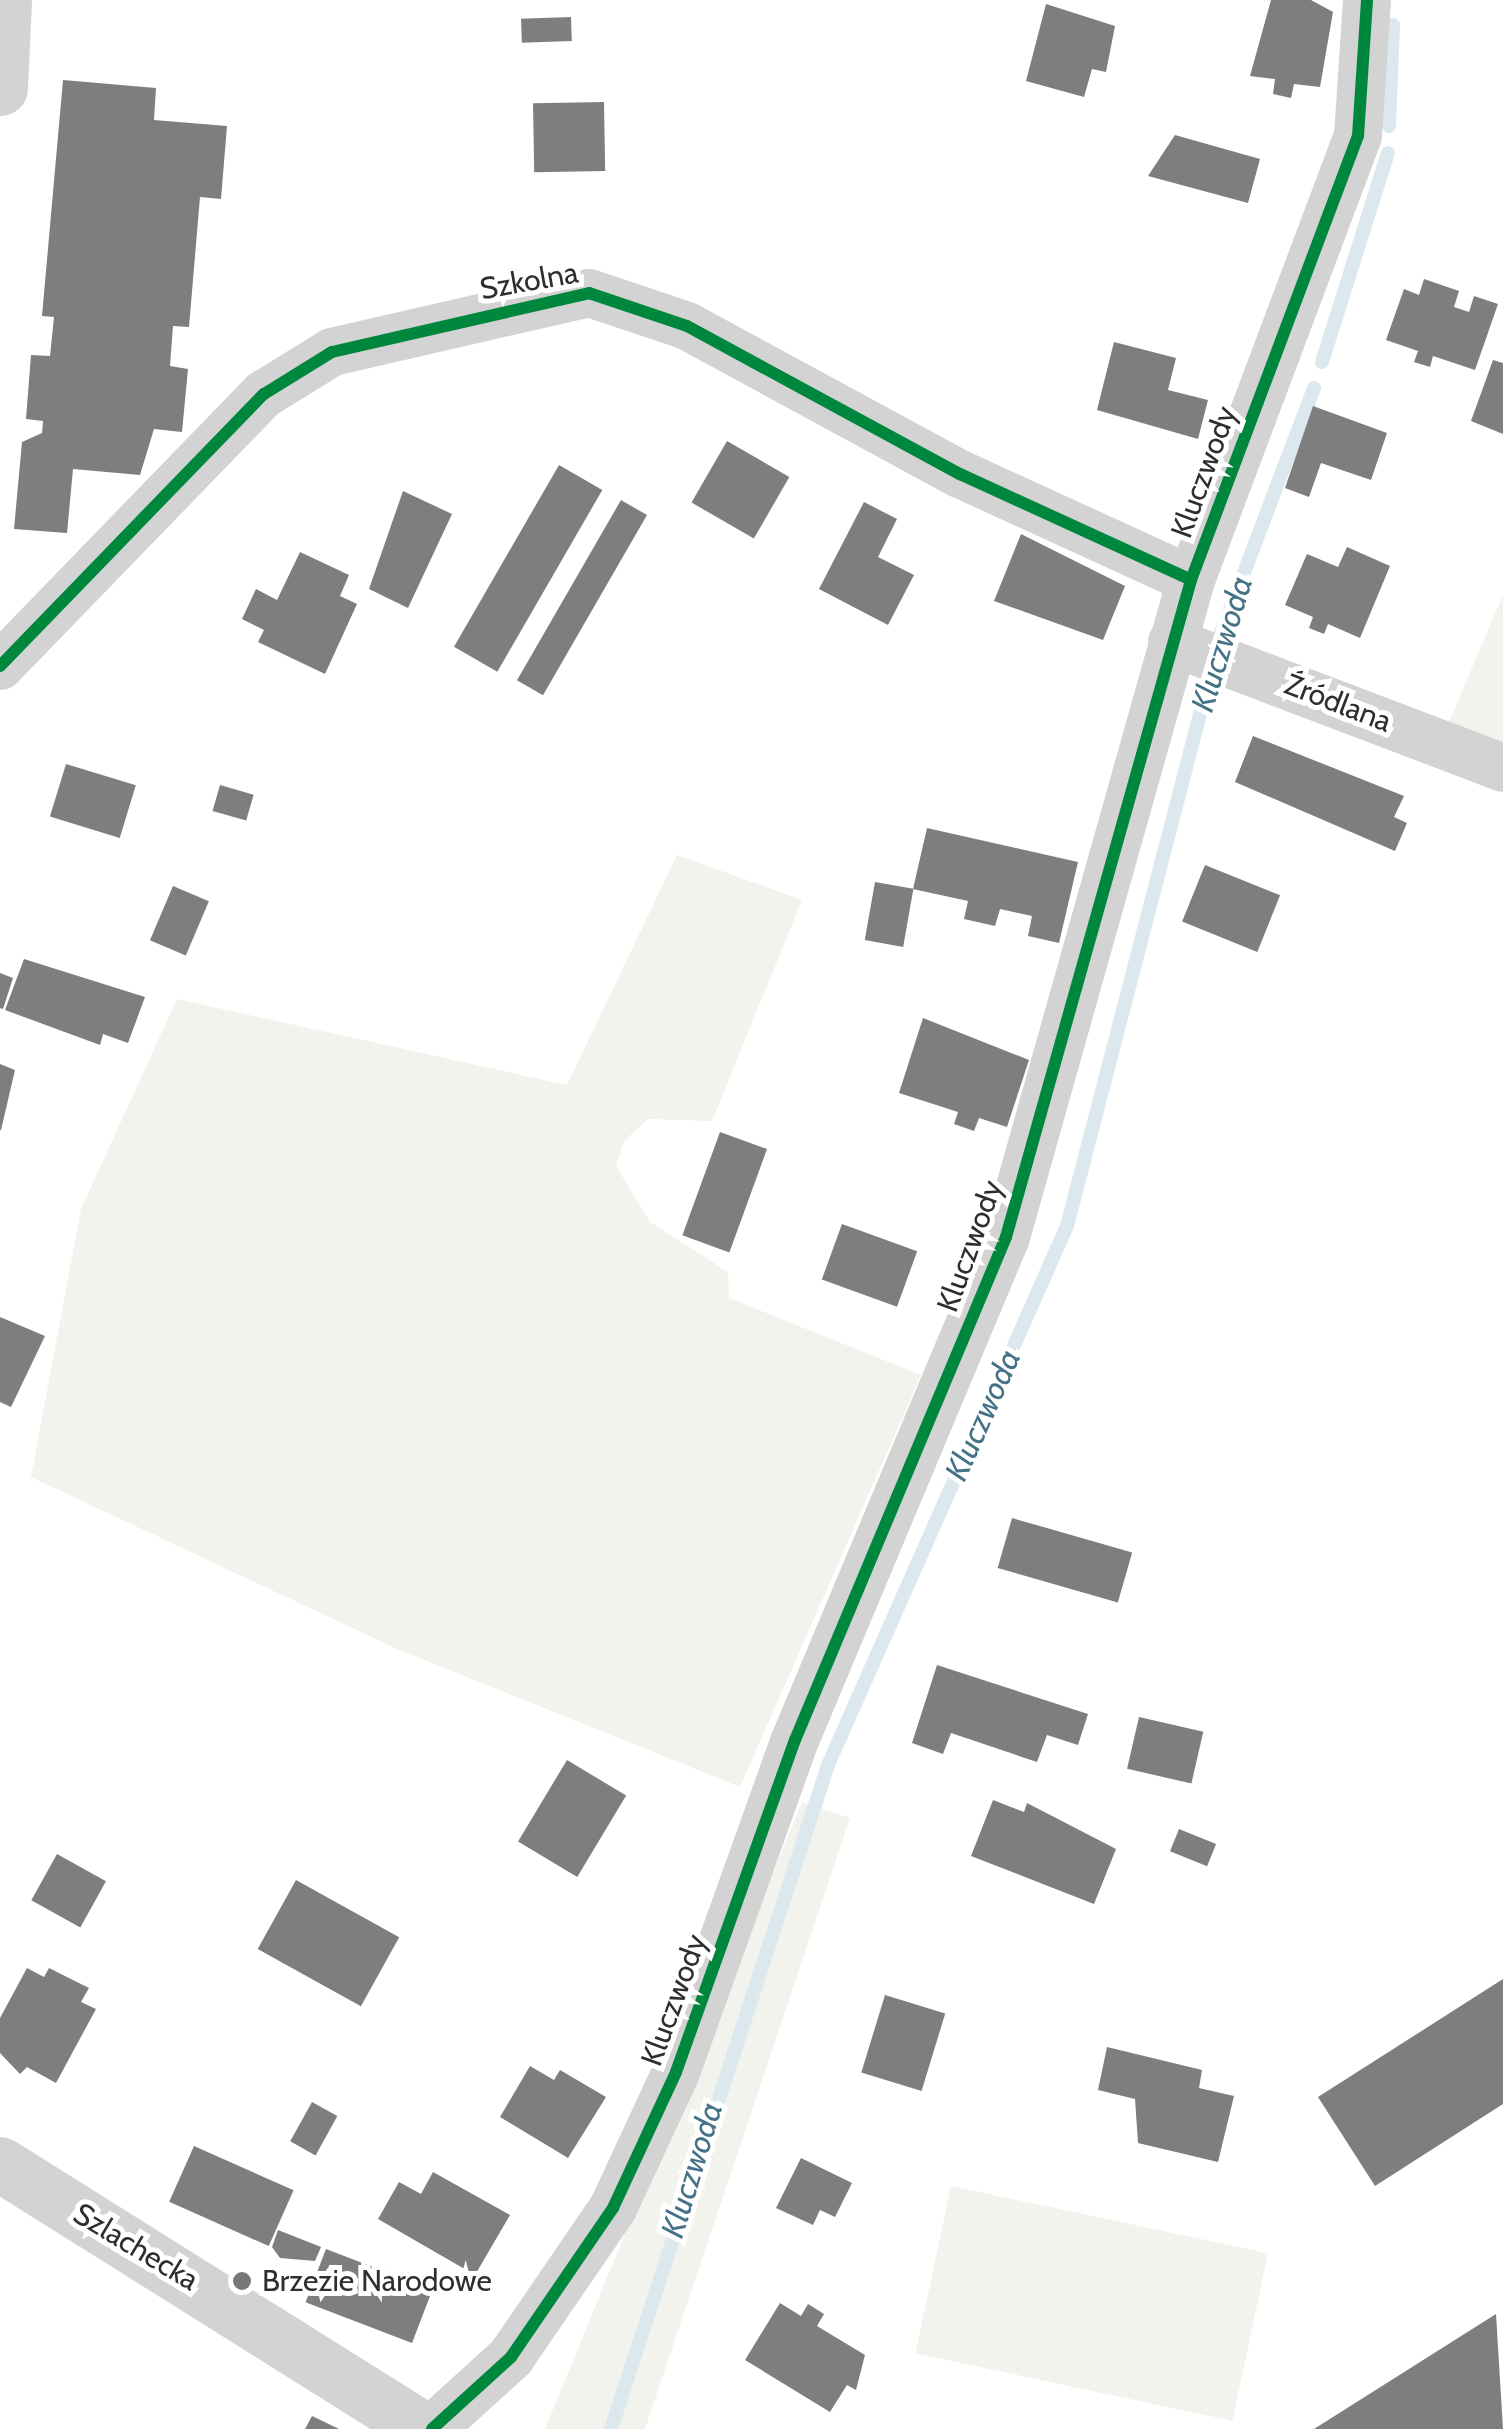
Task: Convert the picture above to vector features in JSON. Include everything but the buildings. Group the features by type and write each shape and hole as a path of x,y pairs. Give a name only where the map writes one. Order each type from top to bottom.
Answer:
{"street":[{"path":"0,88 4,0"},
{"name":"Kluczwody","path":"432,2429 511,2357 592,2248 676,2072 795,1740 1006,1237 1179,645 1191,580 1358,136 1367,0"},
{"name":"Szkolna","path":"0,666 264,394 318,360 589,294 687,326 960,474 1191,580"},
{"name":"Źródlana","path":"1179,645 1249,668 1503,768"},
{"name":"Szlachecka","path":"0,2164 422,2429"}],"shaded area":[{"path":"1503,595 1503,744 1449,722"},
{"path":"677,855 802,900 712,1121 648,1119 624,1141 616,1166 650,1222 728,1272 729,1298 921,1375 740,1787 395,1648 31,1477 81,1209 177,999 567,1085"},
{"path":"802,1802 850,1818 645,2429 545,2429"},
{"path":"951,2186 1268,2253 1232,2421 915,2353"}],"waterway":[{"name":"Kluczwoda","path":"1389,126 1393,25"},
{"name":"Kluczwoda","path":"1322,362 1388,153"},
{"name":"Kluczwoda","path":"611,2429 828,1765 1067,1226 1221,633 1314,388"}],"cycle path":[{"path":"432,2429 511,2357 613,2208 676,2072 795,1740 1006,1237 1191,580 1358,136 1367,0"},
{"path":"0,666 264,394 332,352 589,293 687,326 960,474 1191,580"}],"place":[{"name":"Brzezie Narodowe","path":"242,2281"}]}
